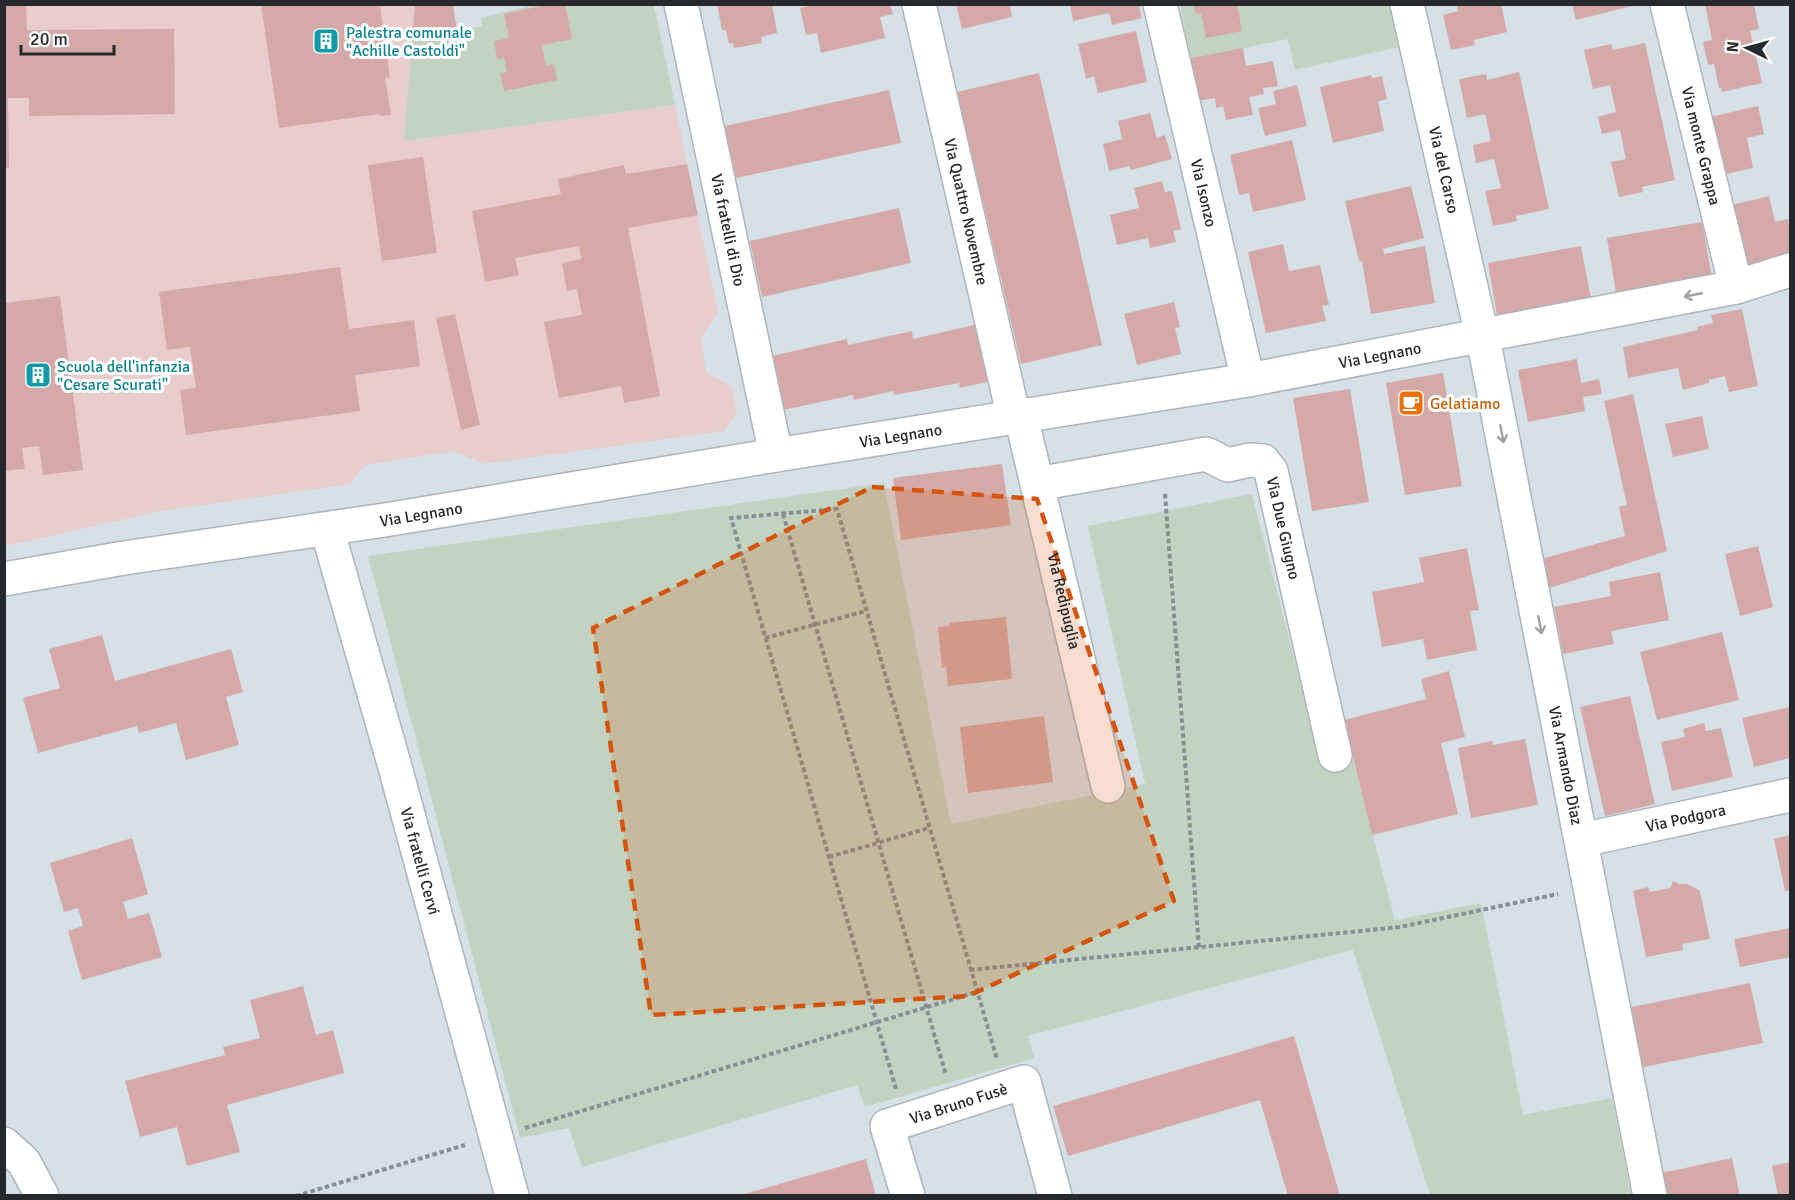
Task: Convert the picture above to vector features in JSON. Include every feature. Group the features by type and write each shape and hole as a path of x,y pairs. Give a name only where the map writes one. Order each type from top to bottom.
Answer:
{"street":[{"name":"Via fratelli di Dio","path":"681,4 776,455"},
{"name":"Via Quattro Novembre","path":"919,4 1017,417"},
{"name":"Via Isonzo","path":"1160,4 1248,380"},
{"name":"Via del Carso","path":"1407,4 1482,335"},
{"name":"Via monte Grappa","path":"1667,4 1736,287"},
{"name":"Via Legnano","path":"4,579 1248,380 1736,287 1791,270"},
{"name":"Via Armando Diaz","path":"1482,335 1650,1196"},
{"name":"Via Redipuglia","path":"1017,417 1037,484 1108,786"},
{"name":"Via Due Giugno","path":"1037,484 1206,454 1228,465 1250,460 1263,461 1271,471 1335,755"},
{"name":"Via fratelli Cervi","path":"327,529 395,767 512,1196"},
{"name":"Via Podgora","path":"1582,840 1791,795"},
{"name":"Via Bruno Fusè","path":"908,1196 887,1126 1024,1082 1055,1196"},
{"path":"4,1144 24,1162 42,1196"}],"path":[{"path":"1162,461 1199,948"},
{"path":"905,1120 731,519 837,509 1006,1089"},
{"path":"783,514 954,1104"},
{"path":"765,638 866,611"},
{"path":"829,857 929,828"},
{"path":"970,970 1400,927 1591,887"},
{"path":"524,1128 976,992"},
{"path":"296,1196 476,1143"}],"highlighted area":[{"path":"872,487 1037,499 1174,901 968,996 651,1015 593,628"}],"shaded area":[{"path":"4,5 415,5 404,141 675,105 718,313 701,339 706,372 731,386 737,412 724,431 484,464 455,451 365,465 350,484 161,511 5,546"}],"green space":[{"path":"533,5 654,5 675,105 404,141 412,39 482,26 481,18"},
{"path":"1180,5 1389,5 1399,47 1295,70 1288,39 1191,59"},
{"path":"884,483 951,824 1145,784 1088,526 1252,494 1320,759 1351,752 1395,920 1481,903 1523,1115 1612,1098 1631,1195 1430,1195 1353,950 1028,1036 1034,1058 865,1107 857,1085 582,1167 569,1128 520,1138 368,556"}],"building":[{"path":"4,4 26,4 27,30 174,29 175,114 29,116 29,98 8,98 9,168 4,168"},
{"name":"Palestra comunale \"Achille Castoldi\"","path":"261,4 380,4 390,78 385,78 391,115 381,116 379,114 279,128"},
{"path":"550,4 565,4 572,39 542,45 546,66 554,64 557,80 504,91 500,73 507,72 504,58 497,59 494,41 509,38 504,14"},
{"path":"717,4 772,4 777,33 761,37 762,43 734,48 733,43 729,44 726,30 722,30"},
{"path":"816,4 890,4 893,14 880,17 885,38 821,53 817,33 806,35 800,8"},
{"path":"956,4 1010,4 1012,17 962,29"},
{"path":"1070,4 1145,5 1139,7 1142,18 1112,25 1109,13 1073,21"},
{"path":"1193,4 1237,4 1242,31 1206,38 1201,13 1195,14"},
{"path":"1457,4 1501,4 1507,32 1474,40 1475,45 1451,50 1443,15 1458,11"},
{"path":"1572,4 1636,4 1636,5 1576,20"},
{"path":"1705,4 1754,4 1759,29 1750,31 1762,83 1722,92 1719,88 1714,64 1708,65 1703,42 1712,40"},
{"path":"415,5 453,5 457,30 412,39"},
{"path":"1136,31 1147,82 1098,93 1094,76 1086,79 1078,44"},
{"path":"1645,43 1675,180 1642,187 1643,192 1619,197 1611,162 1626,159 1620,130 1602,134 1598,117 1616,112 1610,85 1593,89 1584,50 1611,44 1613,50"},
{"path":"1243,48 1246,66 1273,61 1278,86 1263,88 1264,94 1249,97 1253,115 1226,120 1223,106 1216,108 1215,98 1197,101 1188,59"},
{"path":"1519,72 1549,209 1516,216 1517,221 1493,226 1485,191 1501,188 1494,159 1476,163 1473,145 1491,141 1485,114 1467,118 1459,79 1486,74 1487,80"},
{"path":"1039,73 1102,345 1021,364 957,92"},
{"path":"1371,75 1372,78 1382,76 1387,99 1378,101 1384,131 1333,143 1320,87"},
{"path":"1297,85 1307,126 1265,136 1258,108 1276,104 1273,91"},
{"path":"889,90 901,143 736,178 725,126"},
{"path":"1758,106 1764,134 1747,138 1753,168 1722,175 1710,117"},
{"path":"1150,113 1157,138 1165,135 1172,159 1131,170 1129,166 1109,171 1103,144 1122,139 1118,121"},
{"path":"1292,140 1306,200 1253,212 1249,193 1239,195 1230,155"},
{"path":"423,157 437,253 382,261 368,165"},
{"path":"687,164 698,215 628,228 660,396 624,403 621,386 559,398 544,322 582,315 577,289 567,291 562,263 581,259 579,246 515,258 519,275 485,282 472,211 561,194 558,179 624,165 626,174"},
{"path":"1162,181 1165,192 1172,191 1181,229 1173,231 1176,242 1150,248 1148,238 1117,245 1110,215 1139,208 1134,188"},
{"path":"1411,186 1424,238 1383,249 1384,254 1425,246 1435,303 1371,314 1362,261 1359,261 1345,201"},
{"path":"1769,196 1775,222 1788,219 1790,255 1742,266 1728,206"},
{"path":"899,208 911,263 762,297 750,241"},
{"path":"1702,222 1712,277 1616,293 1607,238"},
{"path":"1283,244 1289,271 1320,265 1329,305 1322,306 1326,321 1266,333 1248,252"},
{"path":"1581,246 1591,299 1497,315 1488,263"},
{"path":"340,267 349,329 414,320 420,366 355,375 360,411 186,435 180,390 196,388 190,347 167,350 159,292"},
{"name":"Scuola dell'infanzia \"Cesare Scurati\"","path":"60,296 83,470 43,475 39,446 22,448 25,469 4,471 4,303"},
{"path":"1174,302 1180,327 1175,328 1181,354 1137,365 1124,314"},
{"path":"1742,309 1758,386 1729,392 1725,376 1683,390 1678,368 1628,378 1623,347 1698,330 1697,327 1713,323 1711,315"},
{"path":"455,314 480,425 461,430 436,318"},
{"path":"978,324 991,381 960,388 959,383 894,395 893,391 854,400 853,395 783,410 772,356 847,339 848,345 912,331 913,339"},
{"path":"1577,359 1581,383 1599,379 1602,394 1583,397 1585,411 1528,422 1518,370"},
{"path":"1443,373 1462,486 1405,495 1386,383"},
{"path":"1350,389 1369,502 1312,511 1293,398"},
{"path":"1633,394 1667,551 1546,589 1541,559 1625,536 1619,507 1627,505 1604,401"},
{"path":"1702,416 1709,449 1673,457 1665,424"},
{"path":"1002,464 1011,525 901,540 893,478"},
{"path":"1758,546 1773,607 1740,616 1725,554"},
{"path":"1467,548 1479,610 1470,611 1477,650 1427,660 1423,639 1382,647 1372,592 1424,582 1419,558"},
{"path":"1660,572 1669,620 1611,631 1614,644 1563,654 1554,607 1611,596 1609,582"},
{"path":"1006,617 1012,679 948,686 946,667 942,668 938,627 949,626 949,623"},
{"path":"1722,632 1739,700 1657,720 1640,652"},
{"path":"102,635 115,681 231,649 243,692 226,697 239,745 186,760 176,723 139,733 137,726 38,753 23,698 60,688 49,649"},
{"path":"1449,671 1465,737 1441,743 1458,814 1372,835 1344,720 1426,699 1421,679"},
{"path":"1630,696 1655,804 1605,816 1580,707"},
{"path":"1790,707 1790,758 1754,767 1742,718"},
{"path":"1044,716 1053,782 968,793 960,727"},
{"path":"1704,723 1706,731 1721,728 1733,777 1672,791 1661,742 1685,737 1683,729"},
{"path":"1525,739 1538,805 1471,818 1458,748 1492,741 1493,745"},
{"path":"1790,835 1790,890 1785,891 1774,839"},
{"path":"132,838 148,894 123,902 128,919 149,913 162,957 82,980 68,931 83,926 78,908 64,912 50,863"},
{"path":"1673,881 1687,884 1700,891 1710,939 1682,944 1683,950 1646,957 1633,891 1648,887 1650,892 1670,888"},
{"path":"1790,928 1790,957 1740,967 1734,939"},
{"path":"1750,983 1763,1043 1639,1068 1627,1008"},
{"path":"303,986 316,1035 333,1030 344,1073 227,1105 240,1152 187,1166 177,1127 140,1137 125,1081 225,1055 223,1047 260,1038 250,1000"},
{"path":"1294,1036 1340,1196 1288,1196 1260,1100 1068,1156 1053,1106"},
{"path":"1732,1158 1740,1196 1662,1196 1657,1174"},
{"path":"866,1159 876,1196 741,1195"},
{"path":"1790,1162 1790,1196 1778,1196 1772,1166"}],"place":[{"name":"Palestra comunale \"Achille Castoldi\"","path":"326,41"},
{"name":"Scuola dell'infanzia \"Cesare Scurati\"","path":"38,375"},
{"name":"Gelatiamo","path":"1411,403"}]}
